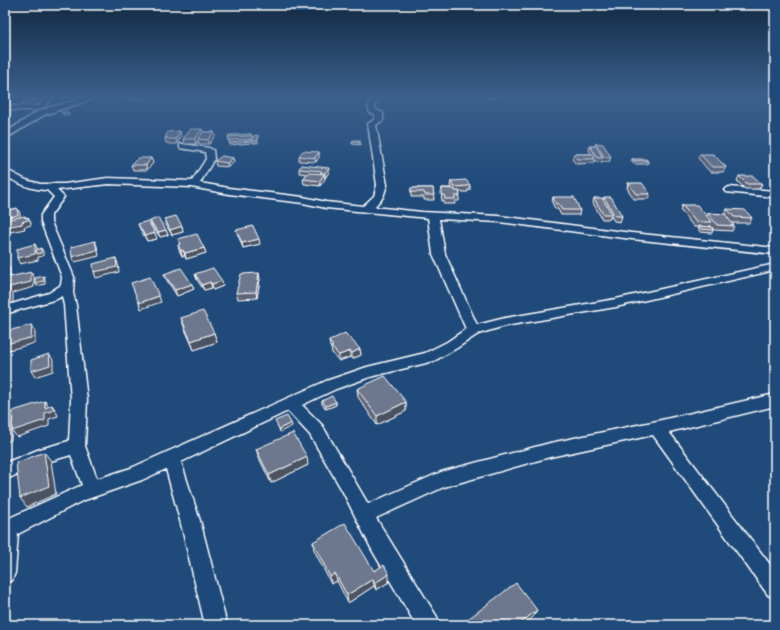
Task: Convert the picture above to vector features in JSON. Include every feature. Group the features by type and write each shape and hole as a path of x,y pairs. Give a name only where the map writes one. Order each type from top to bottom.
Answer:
{"street":[{"path":"5,132 14,126"},
{"path":"5,137 21,126"},
{"path":"366,209 378,197 382,185 374,148 372,126"},
{"path":"183,146 209,150 210,160 195,184"},
{"path":"5,172 23,182 39,187 50,188 108,181 195,184 229,191 303,200 326,205 433,215 499,219 632,236 775,251"},
{"path":"50,188 59,197 59,200 46,215 46,222 68,277 67,293 79,400 77,446 92,489"},
{"path":"730,190 775,194"},
{"path":"433,215 439,254 472,331"},
{"path":"5,573 7,529 76,495 122,479 171,458 331,385 367,372 429,357 452,345 472,331 506,322 616,303 775,267"},
{"path":"5,310 67,293"},
{"path":"365,514 441,480 550,450 657,428 775,400"},
{"path":"290,404 316,430 365,514 378,543 429,625"},
{"path":"657,428 775,588"},
{"path":"5,472 13,467 77,446"},
{"path":"171,458 191,524 216,625"}],"building":[{"path":"191,129 202,129 195,139 183,139"},
{"path":"180,131 176,139 165,138 168,132"},
{"path":"203,132 214,132 208,140 198,139"},
{"path":"251,134 251,136 228,137 229,135"},
{"path":"258,135 257,141 253,141 253,136"},
{"path":"251,139 250,141 229,143 229,140"},
{"path":"353,140 360,140 360,142 352,142"},
{"path":"596,143 603,144 611,157 604,157"},
{"path":"590,146 596,146 603,158 597,158"},
{"path":"303,151 319,152 315,158 299,156"},
{"path":"574,154 592,154 595,159 577,159"},
{"path":"700,154 713,154 726,167 712,167"},
{"path":"222,156 233,158 227,163 215,161"},
{"path":"138,158 151,158 146,165 131,165"},
{"path":"632,159 646,159 648,161 634,161"},
{"path":"302,165 329,168 325,173 320,173 322,171 299,169"},
{"path":"308,173 324,174 320,181 303,179"},
{"path":"739,176 753,176 762,184 747,184"},
{"path":"466,180 470,185 455,187 451,181"},
{"path":"628,183 642,183 650,194 636,194"},
{"path":"411,188 433,188 434,195 425,195 424,192 411,192"},
{"path":"442,188 455,189 455,191 459,191 460,196 455,196 455,199 445,199 444,195 442,195"},
{"path":"553,197 574,197 580,210 562,210 559,204 556,204"},
{"path":"604,197 611,197 622,216 615,216"},
{"path":"594,198 602,198 612,214 603,214"},
{"path":"682,205 697,205 712,222 696,222"},
{"path":"17,208 18,215 5,218 5,211"},
{"path":"727,209 745,210 752,218 734,217"},
{"path":"708,213 725,214 734,226 717,225"},
{"path":"25,216 25,218 28,217 28,220 22,222 22,224 5,227 5,220"},
{"path":"176,216 182,226 170,230 165,219"},
{"path":"158,218 166,230 158,232 150,221"},
{"path":"148,221 155,233 145,236 138,224"},
{"path":"253,226 259,239 242,243 236,230"},
{"path":"699,226 712,227 713,230 701,229"},
{"path":"197,234 204,248 185,253 183,250 181,251 178,245 180,244 178,239"},
{"path":"95,241 97,250 72,257 71,247"},
{"path":"35,244 35,254 17,258 17,249"},
{"path":"41,248 41,253 37,254 36,250"},
{"path":"116,258 117,267 94,272 93,264"},
{"path":"7,263 7,274 5,274 5,264"},
{"path":"181,268 192,284 175,290 164,274"},
{"path":"213,268 222,281 212,284 210,282 202,285 195,274"},
{"path":"31,272 31,282 5,288 5,278"},
{"path":"259,273 256,292 236,293 241,274"},
{"path":"44,276 44,281 35,283 35,278"},
{"path":"150,277 159,296 139,303 131,283"},
{"path":"10,288 9,297 5,298 5,289"},
{"path":"203,311 214,333 191,341 181,318"},
{"path":"32,325 31,338 5,344 7,331"},
{"path":"345,333 360,349 352,353 350,351 339,355 331,347 333,346 329,341"},
{"path":"49,354 50,365 31,371 31,360"},
{"path":"385,376 406,402 377,416 357,389"},
{"path":"332,396 336,402 326,406 322,401"},
{"path":"45,401 45,408 52,405 54,410 45,413 45,420 12,431 13,411"},
{"path":"7,407 7,418 5,419 5,408"},
{"path":"287,416 291,423 279,429 275,421"},
{"path":"7,421 7,435 5,435 5,422"},
{"path":"293,433 307,457 269,475 256,449"},
{"path":"44,452 49,486 20,498 16,463"},
{"path":"345,523 374,571 384,565 389,574 375,583 373,579 347,595 335,573 330,577 313,542"},
{"path":"516,583 537,610 518,625 466,625 464,622"}]}
